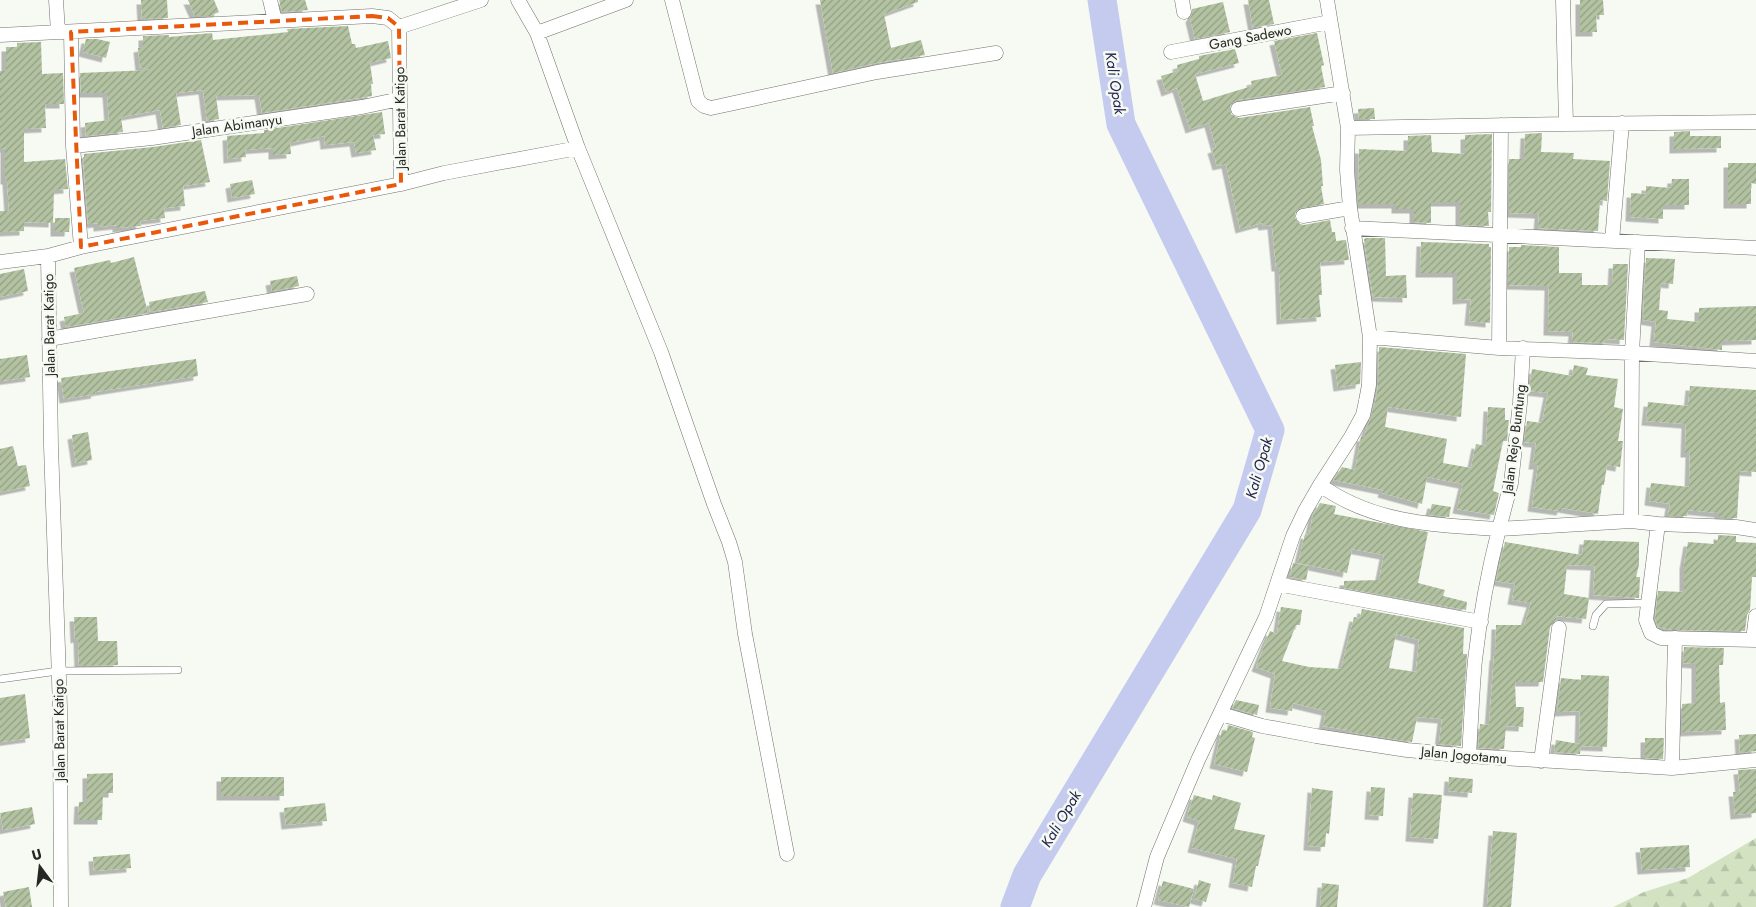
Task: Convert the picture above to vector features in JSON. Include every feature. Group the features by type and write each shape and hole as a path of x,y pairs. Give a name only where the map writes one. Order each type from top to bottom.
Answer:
{"street":[{"path":"56,0 64,32 81,247"},
{"path":"270,0 275,21"},
{"path":"0,35 372,16 388,18 399,26 481,0"},
{"path":"518,0 537,33 578,148 661,352 735,562 745,634 787,854"},
{"path":"537,33 626,0"},
{"path":"672,0 698,101 704,106 711,108 876,72 996,53"},
{"path":"1144,907 1157,858 1198,760 1266,617 1293,536 1320,485 1348,444 1363,415 1369,384 1370,337 1352,228 1347,170 1348,128 1327,0"},
{"path":"1563,0 1566,124"},
{"name":"Gang Sadewo","path":"1171,52 1330,22"},
{"name":"Jalan Barat Katigo","path":"61,907 58,671 51,446 48,256 81,247 401,184 399,26"},
{"path":"1238,108 1342,93"},
{"name":"Jalan Abimanyu","path":"74,146 161,136 362,107 400,99"},
{"path":"1348,128 1756,122"},
{"path":"1612,241 1622,123"},
{"path":"1499,348 1501,125"},
{"path":"401,184 444,173 578,148"},
{"path":"1303,216 1350,208"},
{"path":"1352,228 1756,248"},
{"path":"1631,521 1632,353 1638,242"},
{"path":"0,262 48,256"},
{"path":"50,339 307,294"},
{"path":"1370,337 1499,348 1632,353 1756,361"},
{"name":"Jalan Rejo Buntung","path":"1470,756 1475,662 1494,552 1511,483 1524,348"},
{"path":"1320,485 1349,503 1381,515 1421,524 1500,529 1631,521 1736,527 1756,530"},
{"path":"1658,524 1646,620 1651,633 1661,638 1754,640 1756,616"},
{"path":"1278,584 1481,622"},
{"path":"1541,761 1559,628"},
{"path":"1672,768 1675,638"},
{"name":"Jalan Jogotamu","path":"1221,714 1262,726 1316,736 1407,750 1470,756 1672,768 1756,760"}],"lane":[{"path":"1593,626 1599,610 1606,604 1648,604"},
{"path":"0,678 58,671 178,670"}],"highlighted area":[{"path":"372,16 388,18 399,27 401,184 81,247 71,32"}],"green space":[{"path":"1756,838 1756,907 1613,907 1644,892 1688,878"}],"building":[{"path":"141,0 167,0 168,18 142,19"},
{"path":"188,0 214,0 219,12 210,16 195,16"},
{"path":"279,0 305,0 308,10 282,12"},
{"path":"820,0 918,0 918,2 884,14 891,48 921,40 925,55 876,63 833,73"},
{"path":"1248,0 1269,0 1274,24 1253,28"},
{"path":"1580,0 1603,0 1604,15 1596,15 1597,32 1580,32"},
{"path":"1223,2 1230,32 1195,39 1190,18 1192,9"},
{"path":"348,26 352,44 355,44 356,48 388,41 391,58 370,63 373,84 371,84 372,96 262,113 259,95 216,96 219,119 207,121 203,90 176,93 181,125 163,128 160,110 121,117 123,132 86,136 85,123 109,120 107,93 81,93 80,73 150,70 140,67 138,48 143,47 143,36 169,35 169,37 212,33 213,40 288,32 287,29"},
{"path":"1317,33 1324,65 1321,66 1325,87 1237,100 1230,106 1231,114 1239,118 1310,107 1314,126 1312,126 1321,160 1323,186 1321,186 1324,204 1298,209 1295,213 1295,218 1300,224 1304,225 1330,220 1332,232 1335,232 1336,241 1346,240 1349,260 1320,262 1322,295 1319,295 1321,317 1281,320 1279,267 1276,267 1272,225 1263,226 1262,223 1240,229 1226,164 1217,166 1212,149 1216,148 1209,123 1190,129 1177,88 1166,92 1161,76 1178,71 1177,65 1199,59 1199,56 1235,49 1239,63 1195,74 1203,101 1252,86 1251,81 1282,75 1274,41"},
{"path":"86,39 110,42 106,58 83,52"},
{"path":"41,42 42,74 63,73 64,104 45,104 46,128 24,129 24,162 65,159 68,189 54,190 53,223 24,222 24,231 0,232 0,211 9,211 7,180 5,180 5,148 0,149 0,71 6,71 6,47 17,47 17,43"},
{"path":"1374,108 1375,119 1359,119 1358,109"},
{"path":"382,112 385,134 373,135 376,150 356,153 354,142 325,145 324,136 290,143 291,154 273,155 273,148 245,150 246,157 228,159 227,136 264,133 264,130"},
{"path":"1690,131 1690,136 1721,136 1721,148 1674,149 1674,132"},
{"path":"1542,133 1541,152 1574,153 1573,159 1610,161 1607,201 1600,200 1598,231 1538,228 1539,214 1509,213 1509,159 1524,159 1525,134"},
{"path":"1492,134 1491,212 1488,212 1489,226 1460,225 1460,202 1431,202 1431,223 1414,222 1414,209 1396,209 1396,204 1358,204 1359,149 1408,151 1408,136 1431,135 1432,152 1465,154 1465,135"},
{"path":"201,140 210,182 183,186 185,206 164,208 165,218 140,221 141,226 117,228 117,225 98,227 98,223 88,224 84,154"},
{"path":"1728,163 1756,163 1756,184 1751,183 1751,204 1728,204"},
{"path":"1672,179 1689,179 1689,205 1663,205 1663,219 1630,217 1631,193 1646,194 1646,186 1671,188"},
{"path":"252,180 255,194 232,198 230,184"},
{"path":"55,218 70,218 69,232 55,232"},
{"path":"1385,238 1386,276 1406,275 1407,298 1373,297 1364,239"},
{"path":"1421,242 1489,244 1489,247 1491,247 1490,323 1469,321 1471,299 1457,300 1457,273 1420,273"},
{"path":"1521,245 1559,247 1559,273 1582,273 1582,285 1612,285 1613,264 1628,264 1624,340 1607,339 1607,343 1572,342 1573,332 1548,331 1549,286 1508,285 1509,247 1521,247"},
{"path":"134,257 148,313 66,327 64,317 84,313 74,268 110,260 111,263"},
{"path":"1646,258 1675,259 1673,284 1661,283 1659,310 1668,311 1667,319 1699,322 1699,308 1756,306 1756,340 1722,341 1722,350 1654,342 1656,322 1643,320"},
{"path":"24,269 28,291 0,297 0,274"},
{"path":"297,276 299,286 272,291 270,281"},
{"path":"205,291 208,302 150,312 149,302"},
{"path":"1379,347 1466,354 1461,417 1388,407 1385,427 1447,439 1443,463 1471,468 1476,444 1486,446 1488,407 1505,408 1505,420 1509,420 1507,441 1503,441 1493,491 1499,493 1494,515 1457,509 1463,484 1427,477 1422,504 1382,493 1383,490 1333,480 1342,467 1355,470 1361,437 1364,437 1375,403 1378,385"},
{"path":"27,355 30,377 0,381 0,359"},
{"path":"196,359 198,376 95,392 96,394 64,399 61,378"},
{"path":"1361,362 1360,384 1338,387 1335,365"},
{"path":"1574,365 1588,368 1586,375 1618,379 1614,407 1623,409 1618,441 1623,441 1620,467 1607,465 1598,514 1562,508 1561,511 1532,507 1538,465 1533,465 1536,443 1524,442 1527,421 1542,423 1548,393 1529,391 1532,369 1572,376"},
{"path":"1690,386 1756,390 1756,472 1740,471 1737,518 1719,518 1719,513 1688,510 1687,516 1668,516 1670,504 1649,501 1651,483 1689,487 1690,453 1685,453 1686,424 1646,421 1648,402 1688,406"},
{"path":"88,432 92,460 76,463 72,435"},
{"path":"13,446 18,466 26,465 30,486 0,492 0,449"},
{"path":"1320,503 1336,506 1334,514 1428,532 1418,583 1445,590 1443,596 1467,602 1466,610 1344,588 1344,581 1379,580 1384,555 1352,549 1347,573 1298,563 1305,534 1309,535 1313,515"},
{"path":"1432,504 1451,507 1449,517 1429,515"},
{"path":"1718,535 1736,536 1736,542 1756,543 1756,577 1752,577 1750,610 1747,615 1745,631 1673,630 1658,627 1655,619 1658,591 1684,592 1684,565 1688,542 1714,544 1714,541 1718,541"},
{"path":"1584,540 1639,542 1639,565 1636,577 1640,577 1639,598 1593,595 1595,566 1567,565 1564,594 1589,598 1586,619 1556,616 1556,620 1550,627 1543,682 1515,682 1516,707 1524,707 1523,727 1506,726 1504,749 1478,748 1480,724 1489,725 1496,625 1524,625 1531,603 1512,600 1515,584 1496,581 1505,542 1582,555"},
{"path":"1293,563 1309,566 1306,580 1290,577"},
{"path":"1281,607 1302,610 1300,625 1296,625 1282,661 1309,667 1341,669 1354,617 1360,618 1362,609 1464,628 1463,654 1467,654 1461,746 1439,744 1442,719 1417,717 1412,742 1323,726 1326,711 1293,703 1292,711 1270,708 1275,674 1256,667 1270,631 1277,634","holes":["1396,634 1419,640 1416,672 1389,668"]},
{"path":"74,617 97,617 98,641 117,641 118,665 79,666 78,638 75,639"},
{"path":"1684,647 1724,648 1723,665 1719,665 1720,703 1725,702 1726,730 1682,732 1682,704 1696,703 1696,664 1683,663"},
{"path":"1581,675 1609,676 1607,747 1581,746 1580,754 1554,752 1556,740 1579,744 1580,711 1557,712 1561,678 1581,680"},
{"path":"25,694 30,738 0,742 0,698"},
{"path":"1236,700 1259,705 1257,715 1232,708"},
{"path":"1228,725 1253,732 1252,737 1255,738 1247,772 1214,764 1222,730 1227,731"},
{"path":"1756,734 1756,751 1740,753 1739,735"},
{"path":"1645,738 1664,738 1663,759 1645,758"},
{"path":"1756,769 1756,813 1735,815 1733,792 1740,792 1738,770"},
{"path":"113,773 113,793 103,793 102,820 78,820 79,802 87,802 87,774"},
{"path":"221,777 284,777 284,796 221,796"},
{"path":"1449,777 1473,779 1472,793 1448,791"},
{"path":"1371,787 1385,788 1383,816 1369,815"},
{"path":"1312,788 1333,791 1329,834 1326,833 1325,847 1308,846"},
{"path":"1413,793 1442,795 1438,839 1410,837"},
{"path":"1194,795 1212,800 1213,795 1241,803 1234,829 1265,835 1252,887 1233,883 1237,859 1192,848 1199,821 1187,817"},
{"path":"325,803 327,821 286,825 284,808"},
{"path":"32,807 35,824 3,830 0,813"},
{"path":"1493,831 1517,833 1511,907 1487,907"},
{"path":"1689,845 1690,867 1642,870 1640,848"},
{"path":"130,854 131,868 94,871 93,857"},
{"path":"1199,880 1211,884 1206,902 1194,899"},
{"path":"1163,881 1194,889 1189,907 1158,900"},
{"path":"1322,883 1339,885 1337,907 1320,907"},
{"path":"29,887 32,907 6,907 3,892"}],"waterway":[{"name":"Kali Opak","path":"1015,907 1027,875 1247,510 1270,430 1121,124 1102,0"}]}
